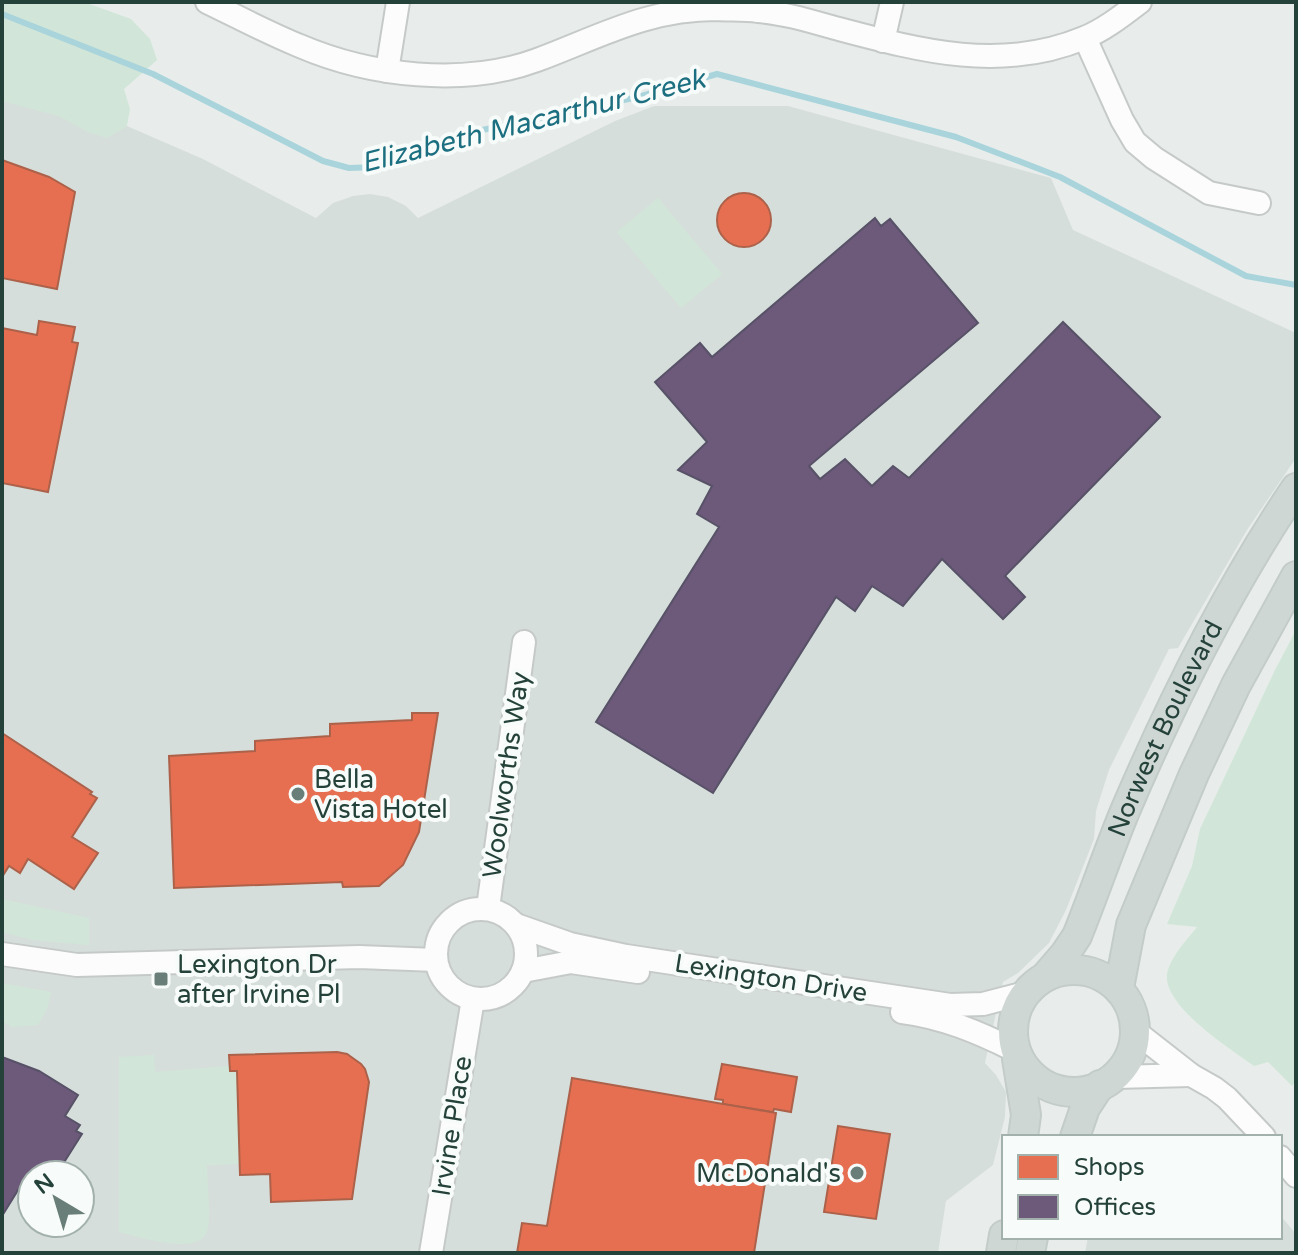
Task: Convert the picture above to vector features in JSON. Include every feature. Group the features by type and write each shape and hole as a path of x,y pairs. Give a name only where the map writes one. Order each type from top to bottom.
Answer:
{"main road":[{"name":"Norwest Boulevard","path":"1038,984 1077,936 1125,811 1186,680 1245,570 1296,488"},
{"name":"Norwest Boulevard","path":"1119,988 1131,925 1194,774 1236,685 1296,576"},
{"path":"1023,1135 1026,1115 1016,1054 1015,1021 1023,1000 1038,984 1056,972 1070,969 1088,970 1119,988 1133,1011 1136,1032 1125,1064 1085,1108 1076,1135"},
{"path":"1016,1054 1024,1069 1041,1084 1061,1092 1086,1092 1108,1081"}],"street":[{"path":"207,2 301,47 350,64 387,71 439,74 482,73 533,61 665,8 761,11 883,41 977,57 1045,50 1085,38 1140,2"},
{"path":"387,71 398,2"},
{"path":"883,41 892,2"},
{"path":"1085,38 1135,142 1209,193 1259,203"},
{"name":"Woolworths Way","path":"488,908 524,642"},
{"path":"488,908 508,916 522,932 526,943 523,971 513,986 497,996 485,1000 473,999 450,987 441,975 436,960 437,942 447,924 465,911 488,908"},
{"name":"Lexington Drive","path":"516,925 570,944 626,956 950,1005 983,1004 1038,984"},
{"path":"2,954 77,965 359,957 436,960"},
{"name":"Lexington Drive","path":"523,971 571,962 913,1013 978,1032 1016,1054"},
{"name":"Irvine Place","path":"431,1253 473,999"},
{"path":"1136,1032 1191,1075 1227,1098 1262,1135"},
{"path":"1108,1081 1191,1075"},
{"path":"1282,1159 1296,1176"}],"shaded area":[{"path":"2,81 127,126 203,159 316,218 333,203 370,194 388,197 406,206 418,218 615,121 654,106 788,106 1051,178 1073,230 1296,333 1296,458 1247,530 1178,648 1169,649 1109,770 1096,811 1094,839 1066,910 1049,943 1018,973 1003,982 985,1063 1006,1092 1005,1117 993,1165 946,1201 938,1253 2,1253"},
{"path":"1282,1217 1296,1234 1296,1253 1085,1253 1088,1239 1282,1239"}],"green space":[{"path":"2,2 84,2 131,19 150,39 157,60 124,89 130,109 127,126 107,138 88,132 59,116 2,101"},
{"path":"658,198 722,274 681,308 617,232"},
{"path":"1296,630 1296,1080 1292,1086 1268,1062 1254,1066 1230,1049 1179,1004 1171,992 1167,973 1197,927 1167,924 1192,866 1200,829"},
{"path":"2,899 89,918 89,945 33,940 2,932"},
{"path":"2,983 51,992 47,1009 38,1025 12,1027 2,1021"},
{"path":"154,1055 155,1072 230,1066 230,1071 237,1071 240,1164 207,1165 208,1228 200,1240 190,1243 166,1243 119,1232 119,1057"}],"building: Shops":[{"path":"2,160 49,177 75,192 57,289 2,278"},
{"path":"744,193 763,201 771,220 763,239 744,247 725,239 717,220 725,201"},
{"path":"39,321 75,327 72,342 78,343 48,492 2,483 2,328 37,335"},
{"name":"Bella Vista Hotel","path":"412,713 438,713 419,832 403,865 379,886 343,887 342,882 174,888 169,756 255,751 255,741 330,736 330,724 412,720"},
{"path":"2,733 97,798 72,837 98,853 74,889 28,859 20,873 9,866 2,877"},
{"path":"347,1054 361,1064 369,1082 352,1199 271,1202 270,1174 240,1175 237,1071 230,1071 229,1055"},
{"path":"722,1064 797,1077 791,1112 723,1104 723,1100 715,1099"},
{"path":"572,1078 776,1113 754,1253 517,1253 522,1223 547,1226"},
{"name":"McDonald's","path":"838,1126 890,1134 876,1219 824,1212"}],"building: Offices":[{"path":"875,218 881,226 890,219 978,323 809,466 820,479 845,459 872,486 893,466 909,478 1063,322 1160,417 1005,576 1025,597 1003,619 942,559 903,606 872,586 855,611 836,597 713,793 596,722 719,527 697,514 712,486 678,470 707,442 655,382 700,343 712,357"},
{"path":"2,1057 39,1071 78,1095 65,1116 80,1125 76,1131 82,1134 66,1159 16,1159 16,1193 2,1216"}],"waterway":[{"name":"Elizabeth Macarthur Creek","path":"2,14 153,74 323,161 349,168 377,167 449,137 638,97 717,74 956,137 1060,177 1246,276 1296,285"}],"place":[{"name":"Bella Vista Hotel","path":"298,794"},
{"name":"Lexington Dr after Irvine Pl","path":"161,979"},
{"name":"McDonald's","path":"857,1173"}]}
